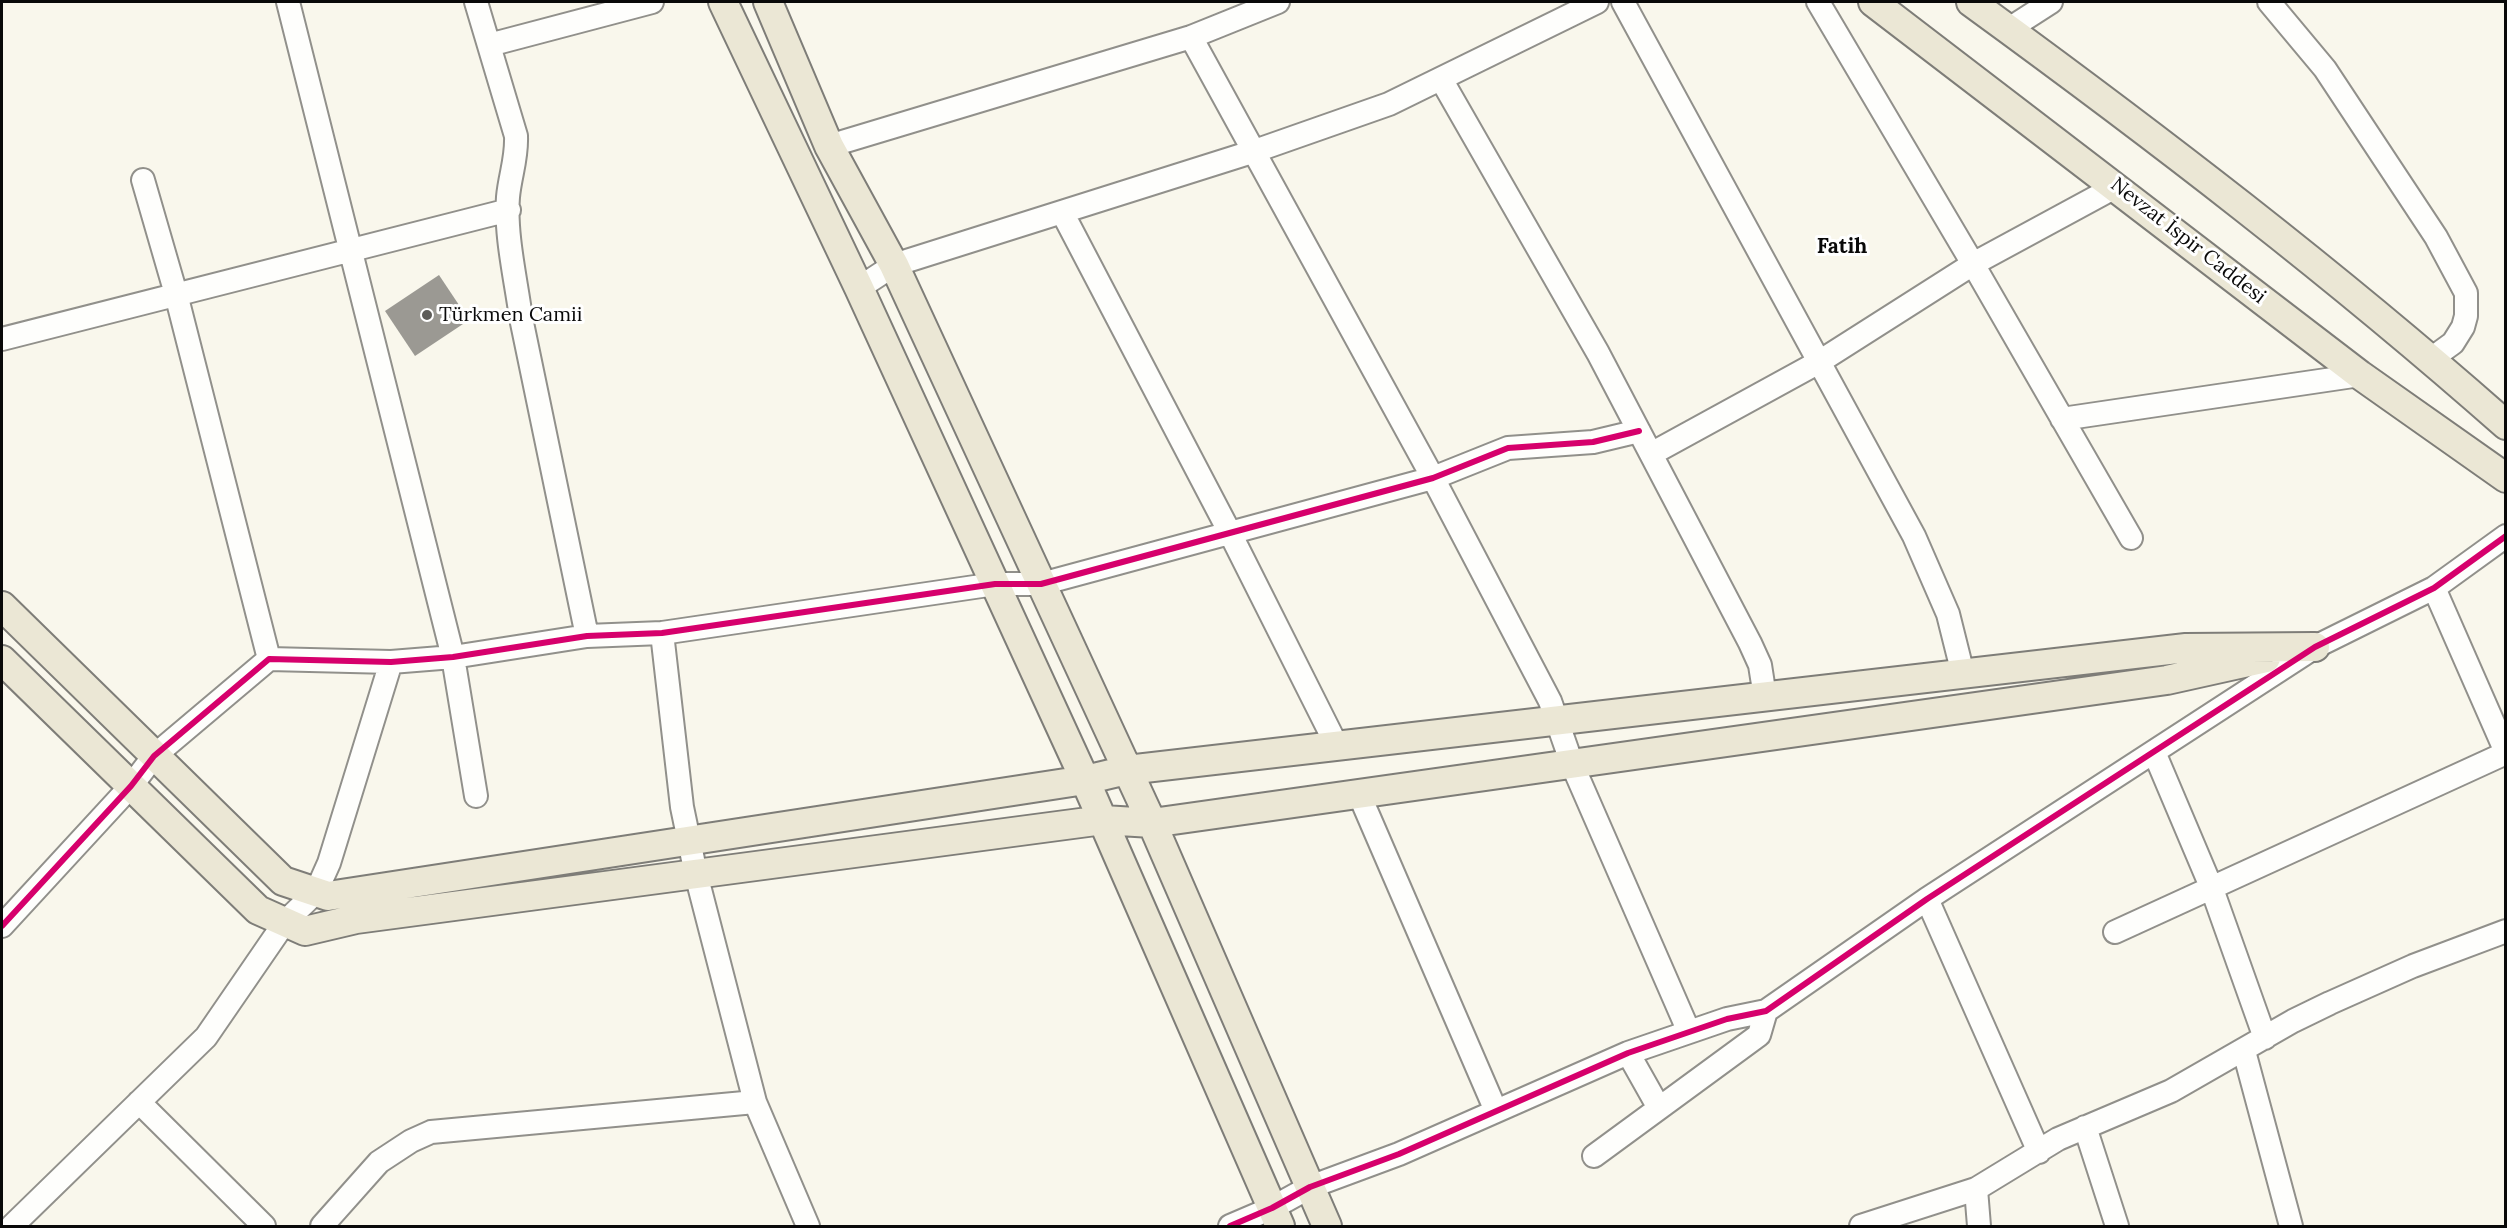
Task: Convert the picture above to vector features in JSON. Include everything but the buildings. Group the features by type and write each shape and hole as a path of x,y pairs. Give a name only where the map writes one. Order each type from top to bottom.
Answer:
{"main road":[{"path":"723,2 859,288 1085,780 1276,1217"},
{"path":"768,2 829,146 894,265 1152,823 1327,1227"},
{"name":"Nevzat İspir Caddesi","path":"1873,2 2117,186 2360,375 2505,478"},
{"path":"1971,2 2329,274 2431,359 2505,425"},
{"path":"2,606 283,881 328,896 1085,780 1127,770 2186,648 2315,647"},
{"path":"2,660 258,910 305,932 356,919 1103,820 1152,823 2167,680 2315,647"}],"street":[{"path":"288,2 453,657 476,796"},
{"path":"476,2 516,136 517,158 508,197 521,318 587,636"},
{"path":"489,45 652,2"},
{"path":"829,146 1191,37 1278,2"},
{"path":"859,288 894,265 1255,151 1389,104 1597,2"},
{"path":"1623,2 1914,536 1948,614 1963,674"},
{"path":"1818,2 2131,538"},
{"path":"2009,29 2051,2"},
{"path":"2269,2 2325,69 2436,237 2466,293 2466,316 2463,327 2453,343 2431,359"},
{"path":"1191,37 1433,478 1550,701 1572,764 1689,1032"},
{"path":"1441,79 1598,353 1639,431 1757,658 1765,697"},
{"path":"143,180 176,294 268,659"},
{"path":"1651,454 1819,362 1973,264 2117,186"},
{"path":"2,339 509,210"},
{"path":"1062,212 1230,533 1337,746"},
{"path":"2062,419 2360,375"},
{"path":"2,926 131,786 154,756 268,659 391,662 453,657 587,636 662,633 995,584 1041,585 1433,478 1508,448 1593,442 1639,431"},
{"path":"1230,1227 1276,1217 1310,1187 1399,1154 1628,1053 1726,1019 1766,1011 1927,899 2315,647 2434,588 2505,536"},
{"path":"2115,932 2505,752 2434,588"},
{"path":"662,633 682,807 696,874 755,1102 808,1227"},
{"path":"12,1227 206,1036 285,922 316,892 329,863 391,662"},
{"path":"2154,752 2212,889 2265,1038"},
{"path":"1359,794 1496,1111"},
{"path":"1927,899 2039,1152"},
{"path":"1861,1227 1976,1189 2058,1139 2171,1091 2302,1016 2412,966 2505,931"},
{"path":"1594,1156 1759,1035 1766,1011"},
{"path":"2244,1051 2291,1227"},
{"path":"1628,1053 1659,1108"},
{"path":"139,1102 264,1227"},
{"path":"322,1227 379,1162 411,1141 431,1132 755,1102"},
{"path":"2085,1127 2116,1227"},
{"path":"1976,1189 1979,1227"}],"cycle path":[{"path":"2,926 131,786 154,756 269,659 391,662 453,657 587,636 662,633 995,584 1041,584 1433,478 1508,448 1593,442 1639,431"},
{"path":"1230,1226 1272,1208 1310,1187 1399,1154 1628,1053 1727,1019 1766,1011 1927,899 2315,647 2434,588 2506,536"}],"place":[{"name":"Türkmen Camii","path":"427,315"}],"district":[{"name":"Fatih","path":"1842,247"}]}
